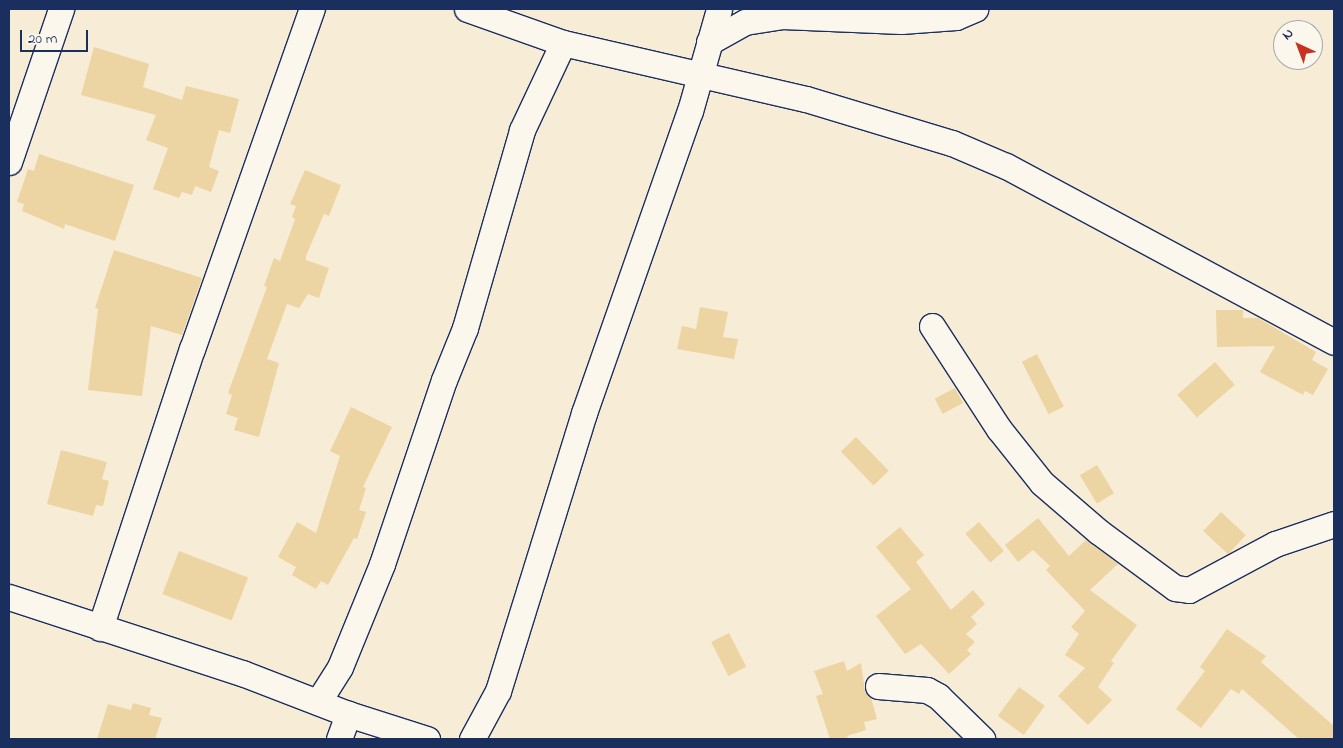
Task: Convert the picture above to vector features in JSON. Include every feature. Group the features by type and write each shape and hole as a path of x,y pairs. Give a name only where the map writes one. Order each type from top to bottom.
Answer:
{"street":[{"path":"9,162 17,104 61,9"},
{"path":"100,628 192,349 312,9"},
{"path":"467,9 563,43 880,120 952,143 1006,166 1334,342"},
{"path":"472,739 498,691 584,413 700,75 719,9"},
{"path":"709,42 745,22 782,16 901,21 956,17 975,9"},
{"path":"318,702 340,667 382,564 440,388 465,328 522,130 563,43"},
{"path":"932,326 999,429 1042,482 1099,532 1175,588 1189,590 1275,544 1334,524"},
{"path":"9,597 242,673 348,714 427,739"},
{"path":"878,686 927,690 938,696 982,739"},
{"path":"340,739 348,714"}],"building":[{"path":"94,47 149,64 143,87 182,100 186,86 239,99 230,133 219,130 209,167 219,171 211,192 195,186 192,195 182,192 179,198 153,189 168,148 146,140 156,115 81,95"},
{"path":"39,154 134,185 115,241 65,224 64,229 22,211 24,204 17,202 28,169 34,171"},
{"path":"305,170 341,185 329,216 324,214 306,256 306,260 329,268 319,298 308,294 299,308 287,304 267,359 279,363 259,437 234,430 238,418 226,414 232,395 228,393 267,287 264,286 274,258 280,261 295,219 292,217 296,206 290,204"},
{"path":"114,250 202,278 182,335 151,326 142,396 88,390 98,309 95,308"},
{"path":"700,307 728,312 723,337 738,339 734,359 677,349 682,326 696,329"},
{"path":"1216,310 1243,310 1243,318 1258,318 1316,352 1312,360 1328,369 1313,395 1305,391 1303,395 1260,372 1275,346 1217,347"},
{"path":"1037,354 1064,407 1049,414 1022,362"},
{"path":"1215,362 1235,385 1197,417 1177,395"},
{"path":"955,388 963,403 943,414 935,399"},
{"path":"351,407 392,427 363,487 366,488 359,510 366,512 357,539 354,538 328,585 321,581 316,589 292,575 296,567 278,557 297,522 316,533 340,456 330,451"},
{"path":"856,437 889,471 874,485 841,452"},
{"path":"61,450 107,462 102,479 109,481 103,506 96,505 93,516 47,504"},
{"path":"1097,465 1114,493 1097,504 1080,475"},
{"path":"1221,512 1246,535 1228,554 1203,531"},
{"path":"1038,518 1069,556 1086,540 1118,564 1090,590 1137,625 1111,661 1114,663 1098,687 1112,700 1088,725 1058,696 1085,668 1065,655 1079,634 1071,627 1085,611 1046,570 1050,566 1033,550 1018,562 1005,545"},
{"path":"979,522 1004,551 990,562 965,534"},
{"path":"900,527 924,555 916,562 951,610 973,590 985,604 971,617 977,624 966,634 975,642 967,650 971,654 949,674 921,644 905,654 876,616 911,589 876,547"},
{"path":"179,551 248,578 232,620 163,594"},
{"path":"1227,629 1266,656 1261,662 1334,726 1334,739 1299,739 1242,689 1239,694 1231,689 1201,728 1176,709 1205,671 1200,667"},
{"path":"729,633 746,667 728,676 711,642"},
{"path":"844,661 847,671 861,663 865,692 871,698 877,719 864,722 866,730 847,736 848,739 830,739 816,696 823,694 814,671"},
{"path":"1019,687 1045,706 1024,735 998,716"},
{"path":"133,703 151,708 149,715 162,718 155,739 97,739 108,704 131,710"}]}
